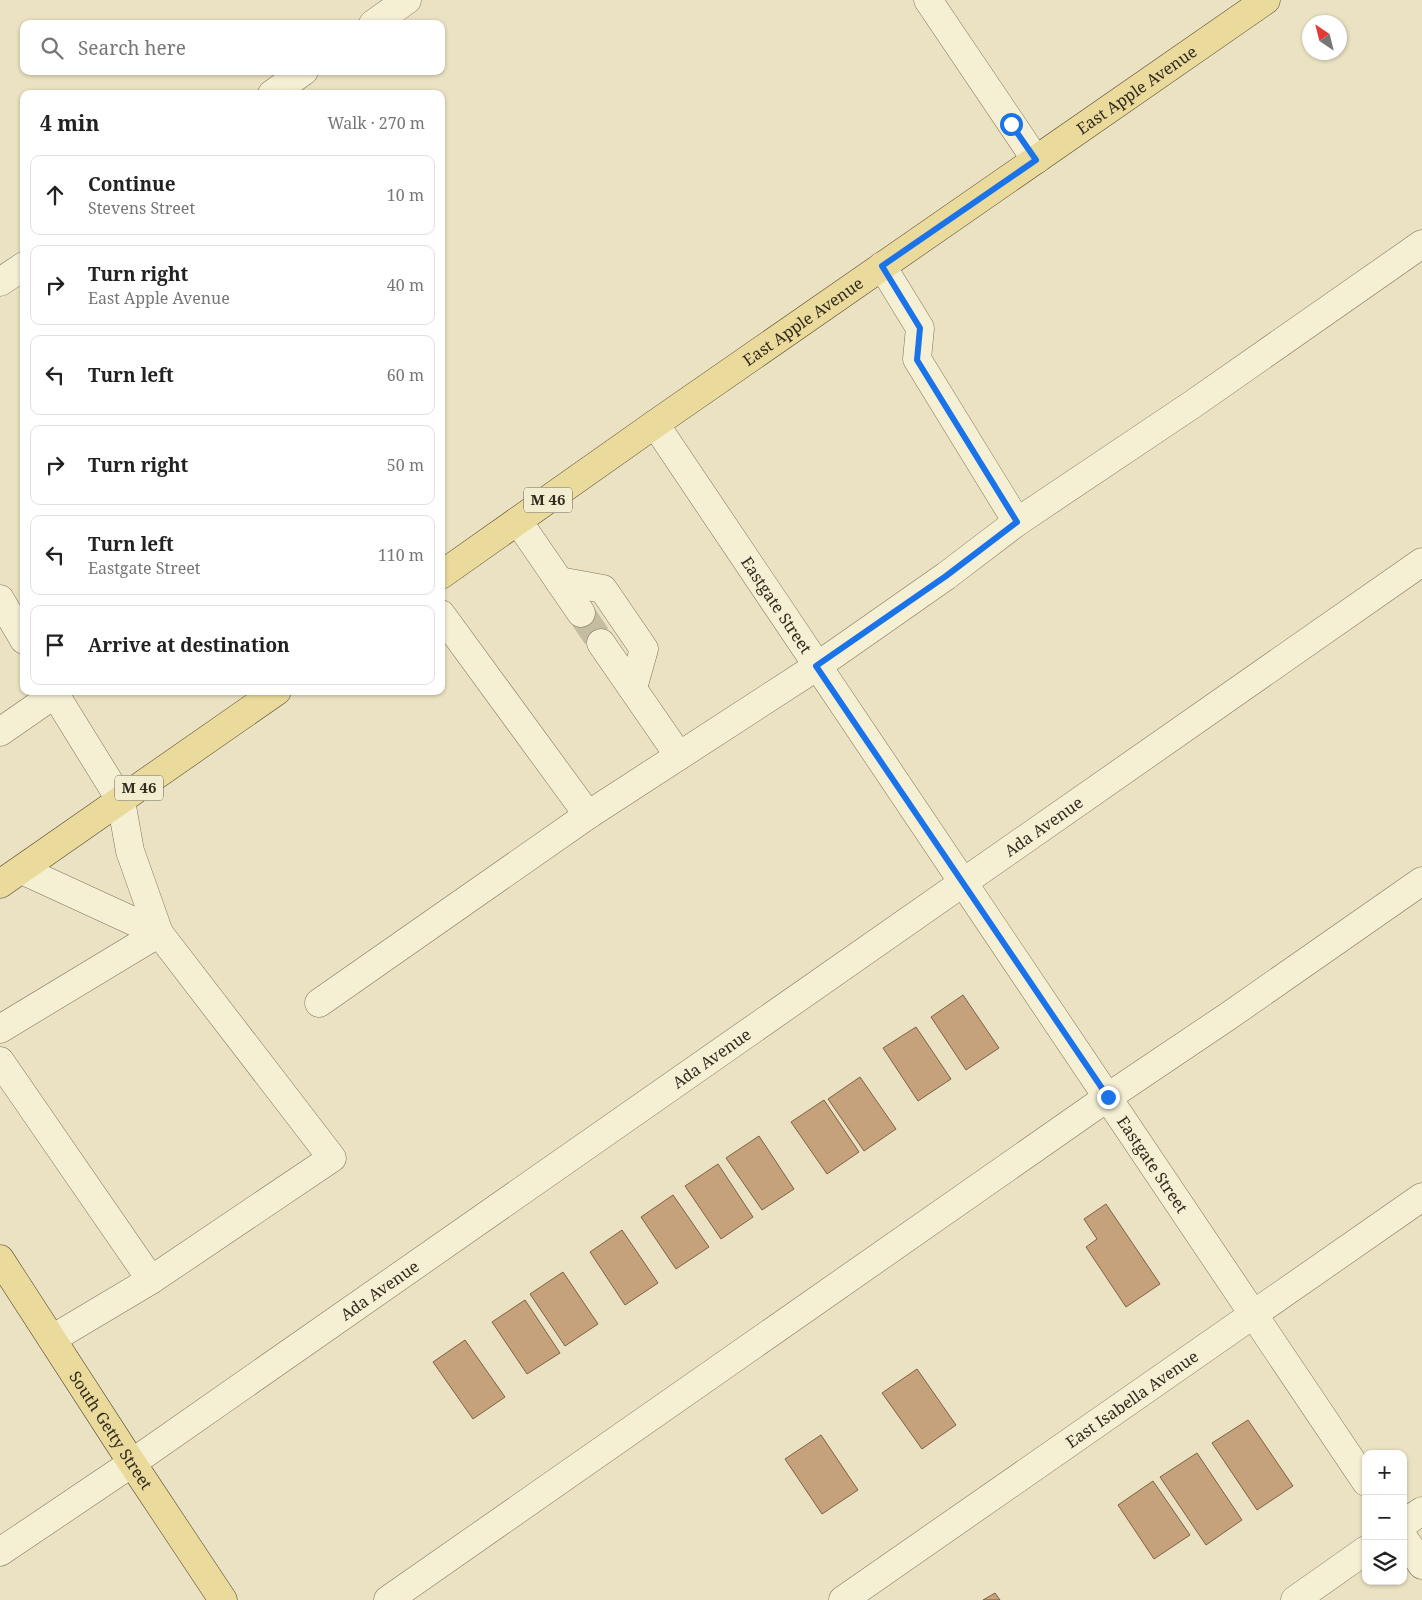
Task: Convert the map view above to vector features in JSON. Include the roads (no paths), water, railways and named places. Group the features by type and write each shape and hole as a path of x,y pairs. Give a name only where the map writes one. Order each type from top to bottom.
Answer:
{"main road":[{"name":"East Apple Avenue","path":"445,572 655,424 1266,0"},
{"name":"M 46","path":"11,877 271,695"},
{"name":"South Getty Street","path":"0,1259 223,1600"}],"street":[{"path":"379,20 407,0"},
{"path":"928,0 1036,160"},
{"path":"278,90 298,75"},
{"path":"319,1003 588,815 816,666 946,576 1017,522 1193,404 1422,244"},
{"path":"882,266 920,328 917,360 1017,522"},
{"path":"0,282 20,269"},
{"name":"Eastgate Street","path":"655,424 1362,1476"},
{"path":"518,521 581,613"},
{"name":"Ada Avenue","path":"0,1552 132,1463 1422,562"},
{"path":"559,581 603,589 644,649 633,688"},
{"path":"0,599 20,633"},
{"path":"445,619 588,815"},
{"path":"601,642 679,756"},
{"path":"0,732 52,695"},
{"path":"52,1339 151,1280 332,1158 159,933 130,851 121,801 58,695"},
{"path":"11,877 159,933"},
{"path":"388,1600 1108,1097 1227,1017 1422,881"},
{"path":"0,1029 159,933"},
{"path":"0,1061 151,1280"},
{"name":"East Isabella Avenue","path":"843,1600 1422,1197"},
{"path":"1407,1521 1422,1511"},
{"path":"1405,1540 1422,1565"},
{"path":"1295,1600 1362,1553"}],"tunnel":[{"path":"581,613 601,643"}]}
